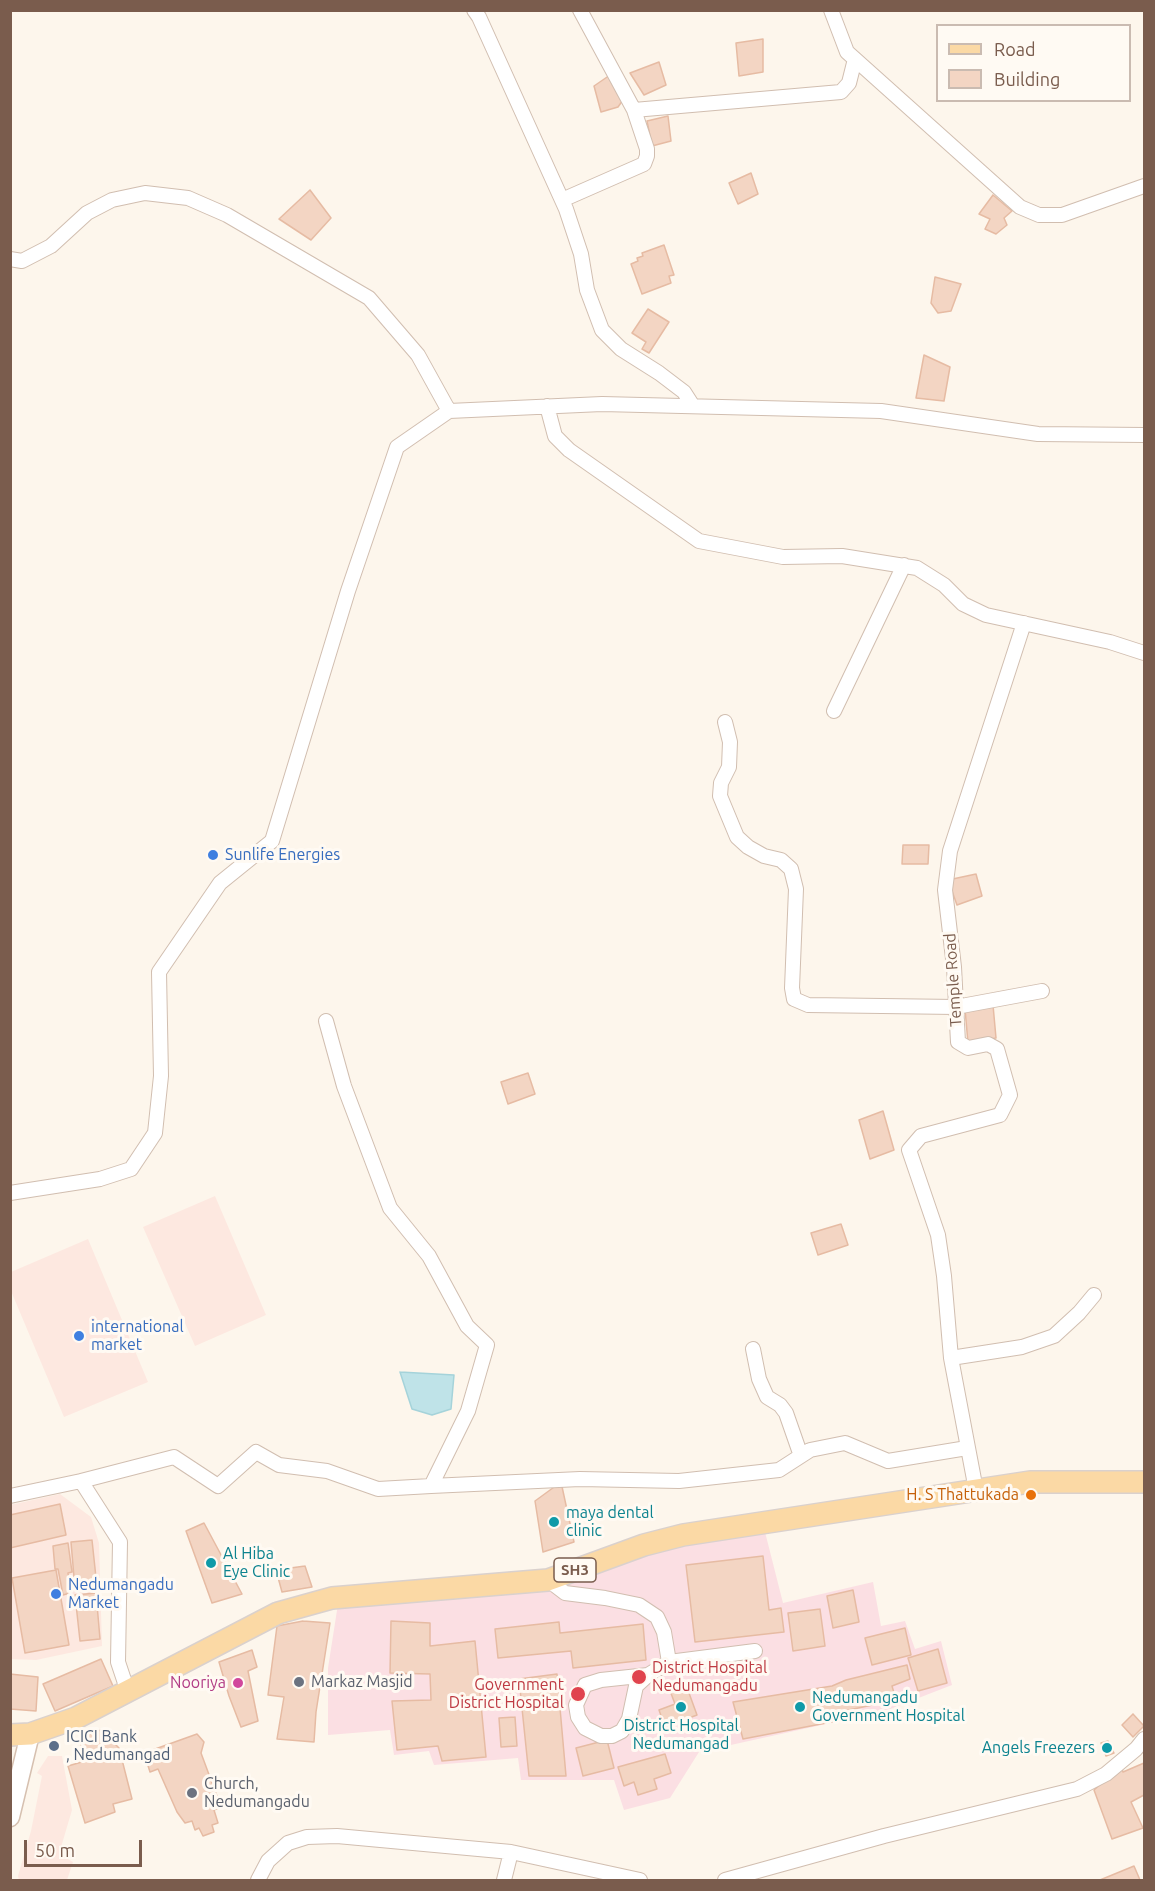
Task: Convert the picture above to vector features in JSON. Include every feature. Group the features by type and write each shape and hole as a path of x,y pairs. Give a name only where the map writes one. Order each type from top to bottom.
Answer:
{"main road":[{"name":"SH3","path":"20,1734 76,1718 278,1613 332,1598 548,1580 644,1545 683,1535 1030,1482 1144,1482"},
{"path":"10,1817 20,1734"}],"street":[{"path":"474,10 562,200 581,254 587,290 602,330 621,349 684,392 693,406"},
{"path":"562,200 644,164 647,156 647,149 634,110 580,10"},
{"path":"831,10 847,52 1020,207 1039,215 1062,215 1144,186"},
{"path":"634,110 841,92 849,83 855,59"},
{"path":"10,259 22,261 51,246 87,213 112,200 145,193 188,198 228,215 369,298 418,355 448,411"},
{"path":"10,1193 100,1179 131,1169 154,1133 161,1076 159,972 220,883 272,841 348,591 397,447 448,411 602,404 880,411 1038,434 1144,435"},
{"path":"547,406 555,436 569,450 699,541 783,557 842,556 917,568 944,585 963,604 986,615 1110,642 1144,653"},
{"path":"834,711 904,565"},
{"name":"Temple Road","path":"976,1490 951,1358 938,1235 909,1150 921,1137 1000,1114 1010,1095 997,1049 988,1044 968,1048 958,1042 954,967 945,890 950,851 1024,623"},
{"path":"725,722 730,742 729,767 721,783 720,796 737,837 748,847 764,856 781,860 791,869 796,889 792,988 794,999 807,1005 956,1008 1042,992"},
{"path":"326,1021 344,1086 390,1208 429,1256 467,1326 487,1345 468,1411 431,1486"},
{"path":"951,1358 1022,1347 1054,1336 1094,1296"},
{"path":"753,1349 759,1379 767,1397 780,1405 786,1413 801,1456"},
{"path":"10,1496 81,1481 174,1457 218,1486 256,1452 279,1465 327,1472 378,1489 580,1479 679,1481 779,1470 810,1450 845,1443 888,1461 967,1448"},
{"path":"81,1481 120,1542 118,1662 128,1692"},
{"path":"548,1580 565,1593 639,1605 657,1617 664,1632 669,1662"},
{"path":"648,1675 601,1680 585,1685 576,1705 578,1717 585,1728 601,1736 612,1736 622,1731 629,1719 636,1686 648,1675 669,1662 755,1651"},
{"path":"725,1881 884,1836 1077,1789 1106,1774 1136,1749 1144,1739"},
{"path":"258,1881 268,1862 288,1843 307,1837 337,1836 511,1852 640,1881"},
{"path":"504,1881 511,1852"}],"shaded area":[{"path":"215,1196 266,1315 195,1346 143,1227"},
{"name":"international market","path":"88,1239 148,1382 64,1417 11,1291 11,1272"},
{"name":"Nedumangadu Market","path":"60,1494 91,1517 99,1543 102,1646 36,1660 11,1659 10,1505"},
{"name":"District Hospital Nedumangadu","path":"764,1528 783,1603 873,1582 881,1626 905,1621 915,1649 941,1641 952,1685 885,1711 699,1752 670,1798 624,1810 614,1780 521,1780 518,1758 434,1765 429,1751 394,1755 390,1730 328,1735 328,1668 338,1604 431,1595 649,1549"},
{"path":"48,1756 62,1756 72,1810 59,1854 73,1862 67,1880 19,1880 18,1876 31,1831 42,1776 37,1773"}],"water":[{"path":"400,1372 454,1375 451,1409 432,1415 412,1409"}],"building":[{"path":"763,39 763,72 739,76 736,43"},
{"path":"659,62 666,85 644,95 630,73"},
{"path":"610,75 623,100 618,107 601,112 594,86"},
{"path":"668,116 671,141 652,146 647,121"},
{"path":"751,173 758,194 738,204 729,183"},
{"path":"310,190 331,218 311,240 279,219"},
{"path":"993,195 1012,211 1004,218 1007,225 996,234 985,229 990,219 979,214"},
{"path":"664,245 674,275 669,276 671,283 642,294 631,264 643,256 642,253"},
{"path":"935,277 961,284 951,311 938,313 931,303"},
{"path":"648,309 669,322 649,353 642,349 646,342 632,333"},
{"path":"924,355 950,367 944,401 916,398"},
{"path":"903,845 929,845 928,864 902,864"},
{"path":"976,874 982,896 957,905 948,880"},
{"path":"993,1005 996,1038 968,1043 965,1009"},
{"path":"528,1073 535,1094 508,1104 501,1082"},
{"path":"883,1111 894,1150 870,1159 859,1120"},
{"path":"841,1224 848,1245 818,1255 811,1233"},
{"name":"maya dental clinic","path":"561,1482 574,1542 543,1552 535,1501"},
{"path":"60,1504 66,1535 10,1548 10,1515"},
{"name":"Al Hiba Eye Clinic","path":"204,1523 242,1594 212,1603 186,1531"},
{"path":"92,1540 97,1587 75,1589 71,1542"},
{"path":"68,1543 72,1572 68,1573 70,1593 63,1595 58,1569 55,1569 53,1546"},
{"path":"763,1556 769,1610 781,1608 784,1632 695,1642 686,1565"},
{"path":"305,1566 312,1587 282,1592 276,1570"},
{"path":"56,1570 69,1645 25,1653 12,1578"},
{"path":"853,1590 859,1622 833,1628 827,1596"},
{"path":"96,1593 100,1639 80,1641 75,1595"},
{"path":"820,1609 825,1646 793,1651 788,1613"},
{"path":"303,1621 330,1623 316,1712 314,1742 277,1739 284,1697 268,1695 277,1626"},
{"path":"391,1621 430,1623 430,1646 475,1641 486,1757 442,1761 438,1746 397,1750 392,1701 431,1700 430,1674 390,1673"},
{"path":"559,1622 560,1633 643,1624 646,1660 573,1668 571,1651 498,1658 495,1629"},
{"path":"905,1628 911,1655 872,1665 865,1638"},
{"path":"938,1649 947,1683 918,1691 908,1658"},
{"name":"Nooriya","path":"252,1650 257,1667 248,1671 258,1721 241,1727 219,1662"},
{"path":"101,1659 113,1686 55,1711 43,1684"},
{"name":"Nedumangadu Government Hospital","path":"907,1665 910,1679 892,1686 896,1700 844,1711 847,1719 743,1739 733,1702 832,1686 846,1680"},
{"path":"10,1674 38,1677 36,1711 10,1709"},
{"path":"557,1674 566,1776 529,1776 519,1679"},
{"name":"District Hospital Nedumangad","path":"685,1682 697,1715 665,1727 659,1710 675,1704 669,1688"},
{"path":"1133,1714 1144,1726 1133,1737 1122,1725"},
{"path":"515,1717 517,1746 501,1747 499,1718"},
{"path":"101,1730 119,1748 132,1799 113,1804 115,1812 85,1823 68,1766 85,1761 79,1738"},
{"name":"Church, Nedumangadu","path":"197,1734 204,1742 201,1753 221,1807 214,1810 218,1823 212,1825 214,1832 203,1836 199,1828 195,1830 192,1821 185,1823 177,1812 158,1769 150,1772 144,1753"},
{"path":"607,1740 614,1768 583,1776 576,1748"},
{"name":"Angels Freezers","path":"1108,1741 1114,1753 1106,1756 1101,1743"},
{"path":"665,1754 671,1773 654,1779 657,1789 638,1795 634,1782 624,1786 618,1767"},
{"path":"1144,1763 1144,1795 1131,1802 1143,1828 1112,1839 1094,1790 1121,1766 1123,1772"},
{"path":"1134,1866 1140,1880 1100,1880"}],"place":[{"name":"Sunlife Energies","path":"213,855"},
{"name":"international market","path":"79,1336"},
{"name":"H. S Thattukada","path":"1031,1495"},
{"name":"maya dental clinic","path":"554,1522"},
{"name":"Al Hiba Eye Clinic","path":"211,1563"},
{"name":"Nedumangadu Market","path":"56,1594"},
{"name":"District Hospital Nedumangadu","path":"639,1677"},
{"name":"Markaz Masjid","path":"299,1682"},
{"name":"Nooriya","path":"238,1683"},
{"name":"Government District Hospital","path":"578,1694"},
{"name":"District Hospital Nedumangad","path":"681,1707"},
{"name":"Nedumangadu Government Hospital","path":"800,1707"},
{"name":"ICICI Bank , Nedumangad","path":"54,1746"},
{"name":"Angels Freezers","path":"1107,1748"},
{"name":"Church, Nedumangadu","path":"192,1793"}]}
